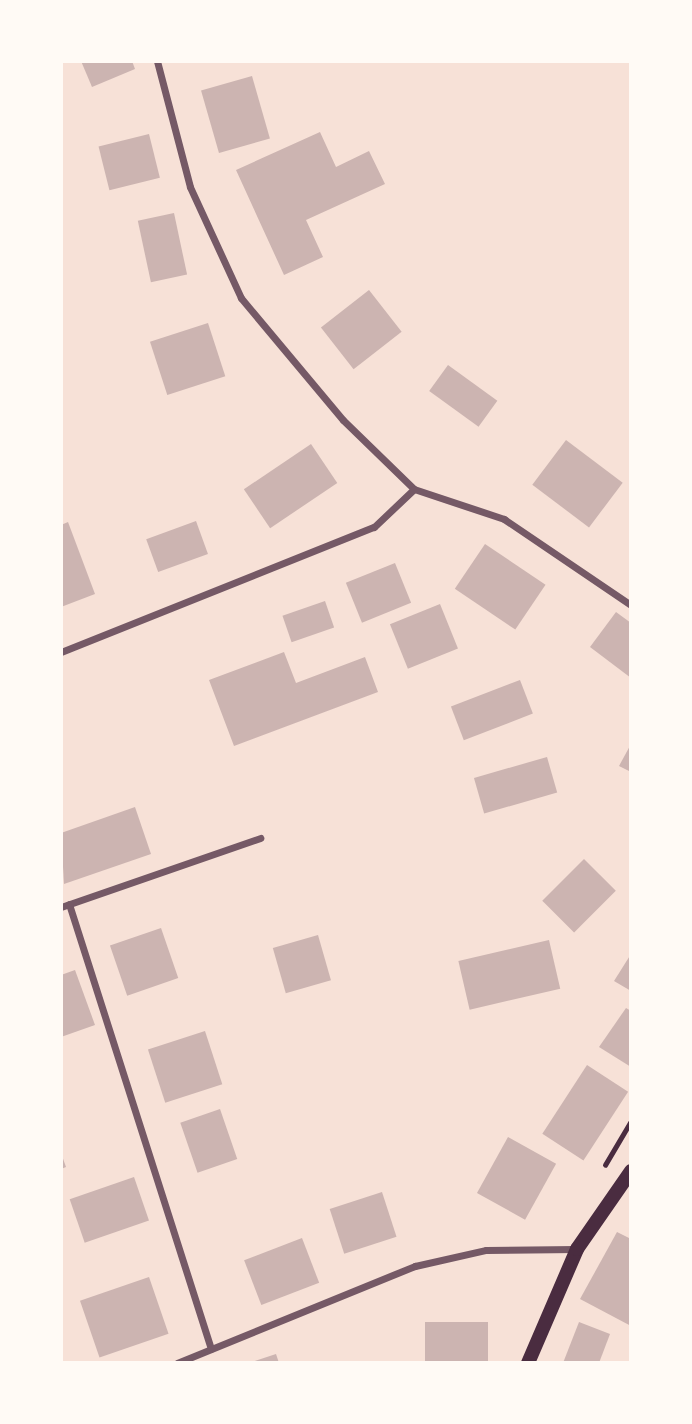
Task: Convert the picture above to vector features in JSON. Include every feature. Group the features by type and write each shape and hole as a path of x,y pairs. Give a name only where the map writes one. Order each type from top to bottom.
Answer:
{"main road":[{"path":"528,1363 577,1249 631,1171"}],"street":[{"path":"157,61 190,187 241,298 343,420 414,489 504,519 631,605"},
{"path":"61,652 374,527 414,489"},
{"path":"211,1349 65,905 260,838"},
{"path":"177,1363 415,1266 486,1250 577,1249"}],"building":[{"path":"81,61 132,61 135,69 92,87"},
{"path":"252,76 270,138 219,153 201,91"},
{"path":"320,132 336,167 369,151 385,184 306,220 323,257 284,275 236,170"},
{"path":"149,134 160,178 109,190 99,147"},
{"path":"174,213 187,275 151,282 138,221"},
{"path":"369,290 402,332 354,369 321,328"},
{"path":"208,323 225,376 167,395 150,342"},
{"path":"448,365 497,401 479,427 429,391"},
{"path":"566,440 623,483 589,527 532,485"},
{"path":"311,444 337,483 270,528 244,489"},
{"path":"196,521 208,554 158,572 146,539"},
{"path":"68,522 95,594 61,607 61,525"},
{"path":"485,544 546,585 515,630 455,589"},
{"path":"395,563 411,603 362,623 346,583"},
{"path":"325,601 334,627 292,642 282,616"},
{"path":"440,604 458,649 408,669 390,624"},
{"path":"616,612 631,623 631,678 590,647"},
{"path":"284,652 296,683 365,657 378,692 234,746 209,680"},
{"path":"520,680 533,714 464,740 451,707"},
{"path":"631,744 631,772 619,766"},
{"path":"547,757 557,793 484,814 474,778"},
{"path":"135,807 151,854 64,884 61,833"},
{"path":"584,859 616,891 574,933 542,901"},
{"path":"161,928 178,978 127,996 110,946"},
{"path":"318,935 331,980 286,993 273,948"},
{"path":"549,940 560,989 470,1010 458,961"},
{"path":"631,954 631,991 614,981"},
{"path":"75,970 95,1025 61,1037 61,975"},
{"path":"626,1008 631,1011 631,1067 599,1047"},
{"path":"205,1031 222,1084 165,1103 148,1050"},
{"path":"587,1065 628,1092 583,1160 542,1134"},
{"path":"220,1109 237,1159 198,1173 180,1123"},
{"path":"508,1137 556,1164 525,1220 477,1193"},
{"path":"61,1153 66,1167 61,1169"},
{"path":"134,1177 149,1220 85,1243 70,1199"},
{"path":"382,1192 397,1237 344,1254 330,1209"},
{"path":"617,1232 631,1239 631,1326 580,1299"},
{"path":"302,1238 319,1283 261,1305 244,1260"},
{"path":"149,1277 169,1334 100,1357 80,1301"},
{"path":"425,1322 488,1322 488,1363 425,1363"},
{"path":"579,1322 610,1334 599,1363 563,1363"},
{"path":"276,1354 279,1363 252,1363 252,1362"}]}
